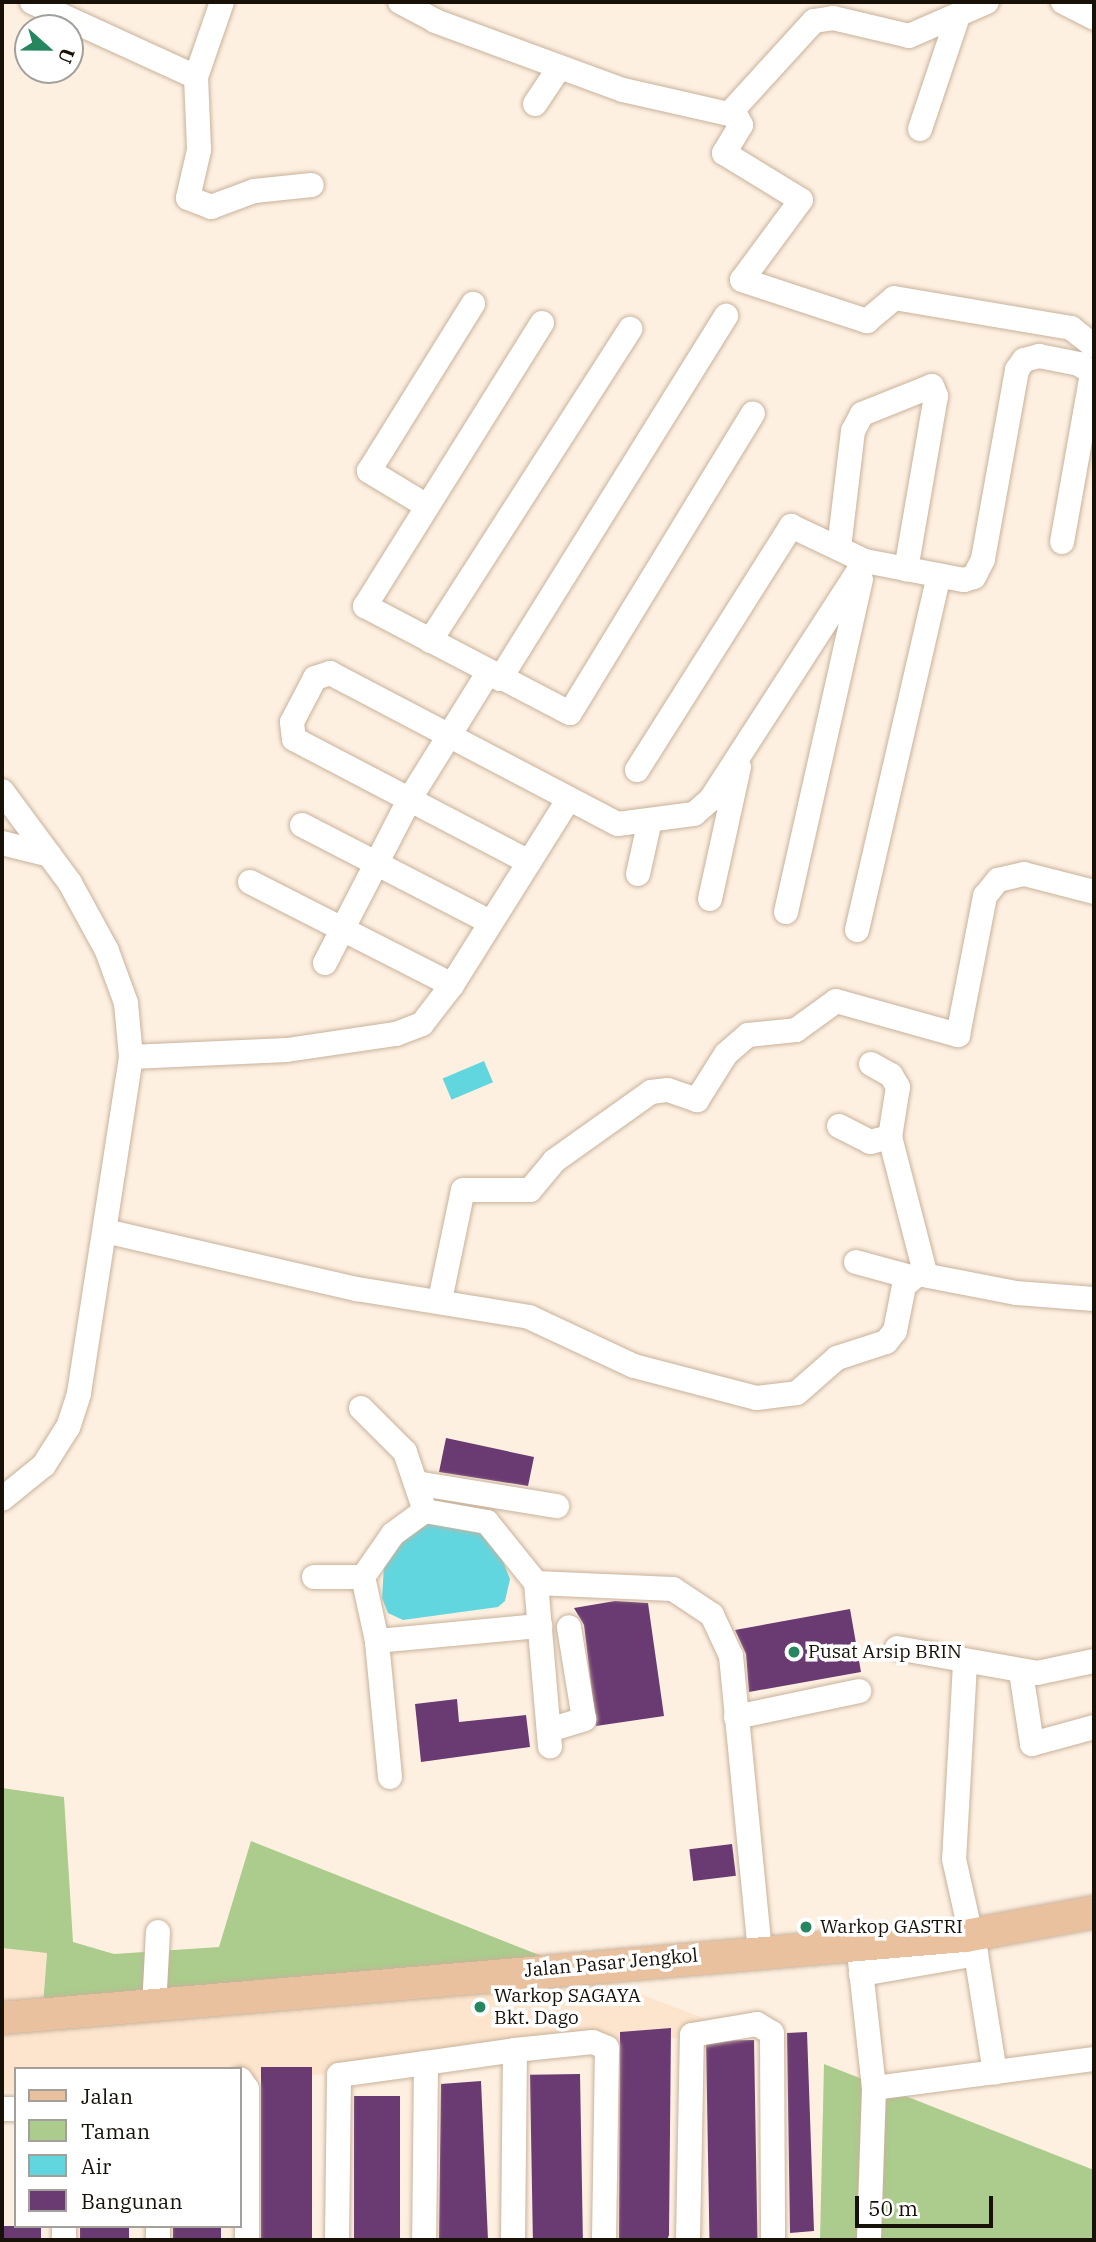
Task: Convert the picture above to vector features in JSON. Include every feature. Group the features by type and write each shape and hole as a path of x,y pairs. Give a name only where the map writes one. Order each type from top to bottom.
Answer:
{"main road":[{"name":"Jalan Pasar Jengkol","path":"2,2018 154,2008 760,1950 860,1959 1094,1912"}],"street":[{"path":"32,2 196,77"},
{"path":"222,2 196,77 199,150 191,201 211,207 254,191 312,186"},
{"path":"400,2 559,68 623,90 734,113 741,125 724,153 801,200 742,280 867,321 894,298 1071,328 1094,346"},
{"path":"734,113 814,21 833,18 909,36 957,19 987,2"},
{"path":"1063,2 1094,18"},
{"path":"920,129 957,19"},
{"path":"535,104 559,68"},
{"path":"427,506 369,471 473,304"},
{"path":"326,962 409,800 447,735 494,676 726,316"},
{"path":"542,323 365,606 494,676 570,713 753,413"},
{"path":"430,641 630,329"},
{"path":"637,770 791,526 865,561 939,576 974,577 983,559 1017,370 1024,360 1039,356 1079,364 1093,374 1062,542"},
{"path":"839,548 853,431 862,414 932,386 936,396 906,569"},
{"path":"529,862 294,739 292,722 315,678 330,673 618,824 694,814 711,799 865,561"},
{"path":"786,912 865,561"},
{"path":"856,930 939,576"},
{"path":"710,899 743,750"},
{"path":"2,791 51,855 119,977 131,1057 79,1394 68,1427 44,1465 2,1499"},
{"path":"131,1057 287,1050 396,1034 422,1024 452,985 568,800"},
{"path":"638,874 650,820"},
{"path":"302,825 490,922"},
{"path":"2,843 51,855"},
{"path":"440,1300 463,1190 530,1190 554,1161 651,1092 668,1090 698,1100 726,1054 748,1035 796,1030 836,1001 958,1035 985,896 998,880 1024,874 1094,892"},
{"path":"250,882 452,985"},
{"path":"105,1231 357,1289 440,1300 529,1317 634,1366 769,1397 797,1393 837,1358 892,1338 898,1300 918,1274 890,1138 898,1087 891,1075 871,1064"},
{"path":"839,1126 870,1142 890,1138"},
{"path":"856,1262 1016,1293 1093,1294"},
{"path":"361,1408 405,1452 425,1511"},
{"path":"416,1483 557,1506"},
{"path":"390,1777 377,1641 363,1577 393,1534 425,1511 487,1522 536,1583 550,1738 584,1719 569,1627"},
{"path":"314,1577 363,1577"},
{"path":"536,1583 673,1589 695,1601 725,1636 760,1950"},
{"path":"377,1641 540,1626"},
{"path":"897,1648 965,1664 1021,1672 1051,1672 1094,1661"},
{"path":"965,1664 954,1859 971,1935"},
{"path":"1021,1672 1032,1744 1094,1727"},
{"path":"736,1717 859,1691"},
{"path":"154,2008 158,1932"},
{"path":"869,2240 874,2088 860,1959 976,1954 995,2072"},
{"path":"688,2240 692,2035 757,2024 772,2033 773,2240"},
{"path":"337,2240 339,2075 515,2050 593,2042 607,2048 604,2240"},
{"path":"513,2240 515,2050"},
{"path":"874,2088 1094,2059"},
{"path":"424,2240 426,2063"},
{"path":"242,2082 247,2090 247,2240"}],"shaded area":[{"path":"2,1948 47,1952 42,2018 567,1966 737,2031 430,2067 242,2080 242,2067 14,2067 14,2092 2,2091"}],"green space":[{"path":"2,1788 64,1797 73,1942 114,1954 219,1947 251,1841 567,1966 42,2018 47,1953 2,1948"},
{"path":"824,2064 1094,2170 1094,2240 820,2240"}],"water":[{"path":"484,1061 493,1082 452,1100 443,1079"},
{"path":"429,1522 473,1526 496,1544 510,1579 505,1601 498,1607 403,1620 388,1613 382,1598 384,1566 401,1537"}],"building":[{"path":"446,1438 534,1457 528,1486 439,1472"},
{"path":"615,1601 648,1603 664,1716 596,1726 584,1625 574,1608"},
{"name":"Pusat Arsip BRIN","path":"850,1609 861,1672 749,1692 746,1654 735,1630"},
{"path":"457,1699 459,1722 526,1715 530,1747 421,1762 415,1704"},
{"path":"732,1844 736,1876 693,1881 689,1849"},
{"path":"671,2028 669,2235 667,2240 619,2240 620,2032"},
{"path":"807,2032 814,2231 790,2233 787,2033"},
{"path":"754,2040 757,2240 709,2240 706,2041"},
{"path":"261,2067 312,2067 312,2240 261,2240"},
{"path":"580,2074 583,2240 533,2240 530,2075"},
{"path":"481,2081 488,2240 439,2240 441,2084"},
{"path":"354,2096 400,2096 400,2240 354,2240"},
{"path":"2,2226 41,2228 41,2240 2,2240"},
{"path":"80,2228 129,2228 129,2240 80,2240"},
{"path":"173,2228 221,2228 221,2240 173,2240"}],"place":[{"name":"Pusat Arsip BRIN","path":"794,1652"},
{"name":"Warkop GASTRI","path":"806,1927"},
{"name":"Warkop SAGAYA Bkt. Dago","path":"480,2007"}]}
